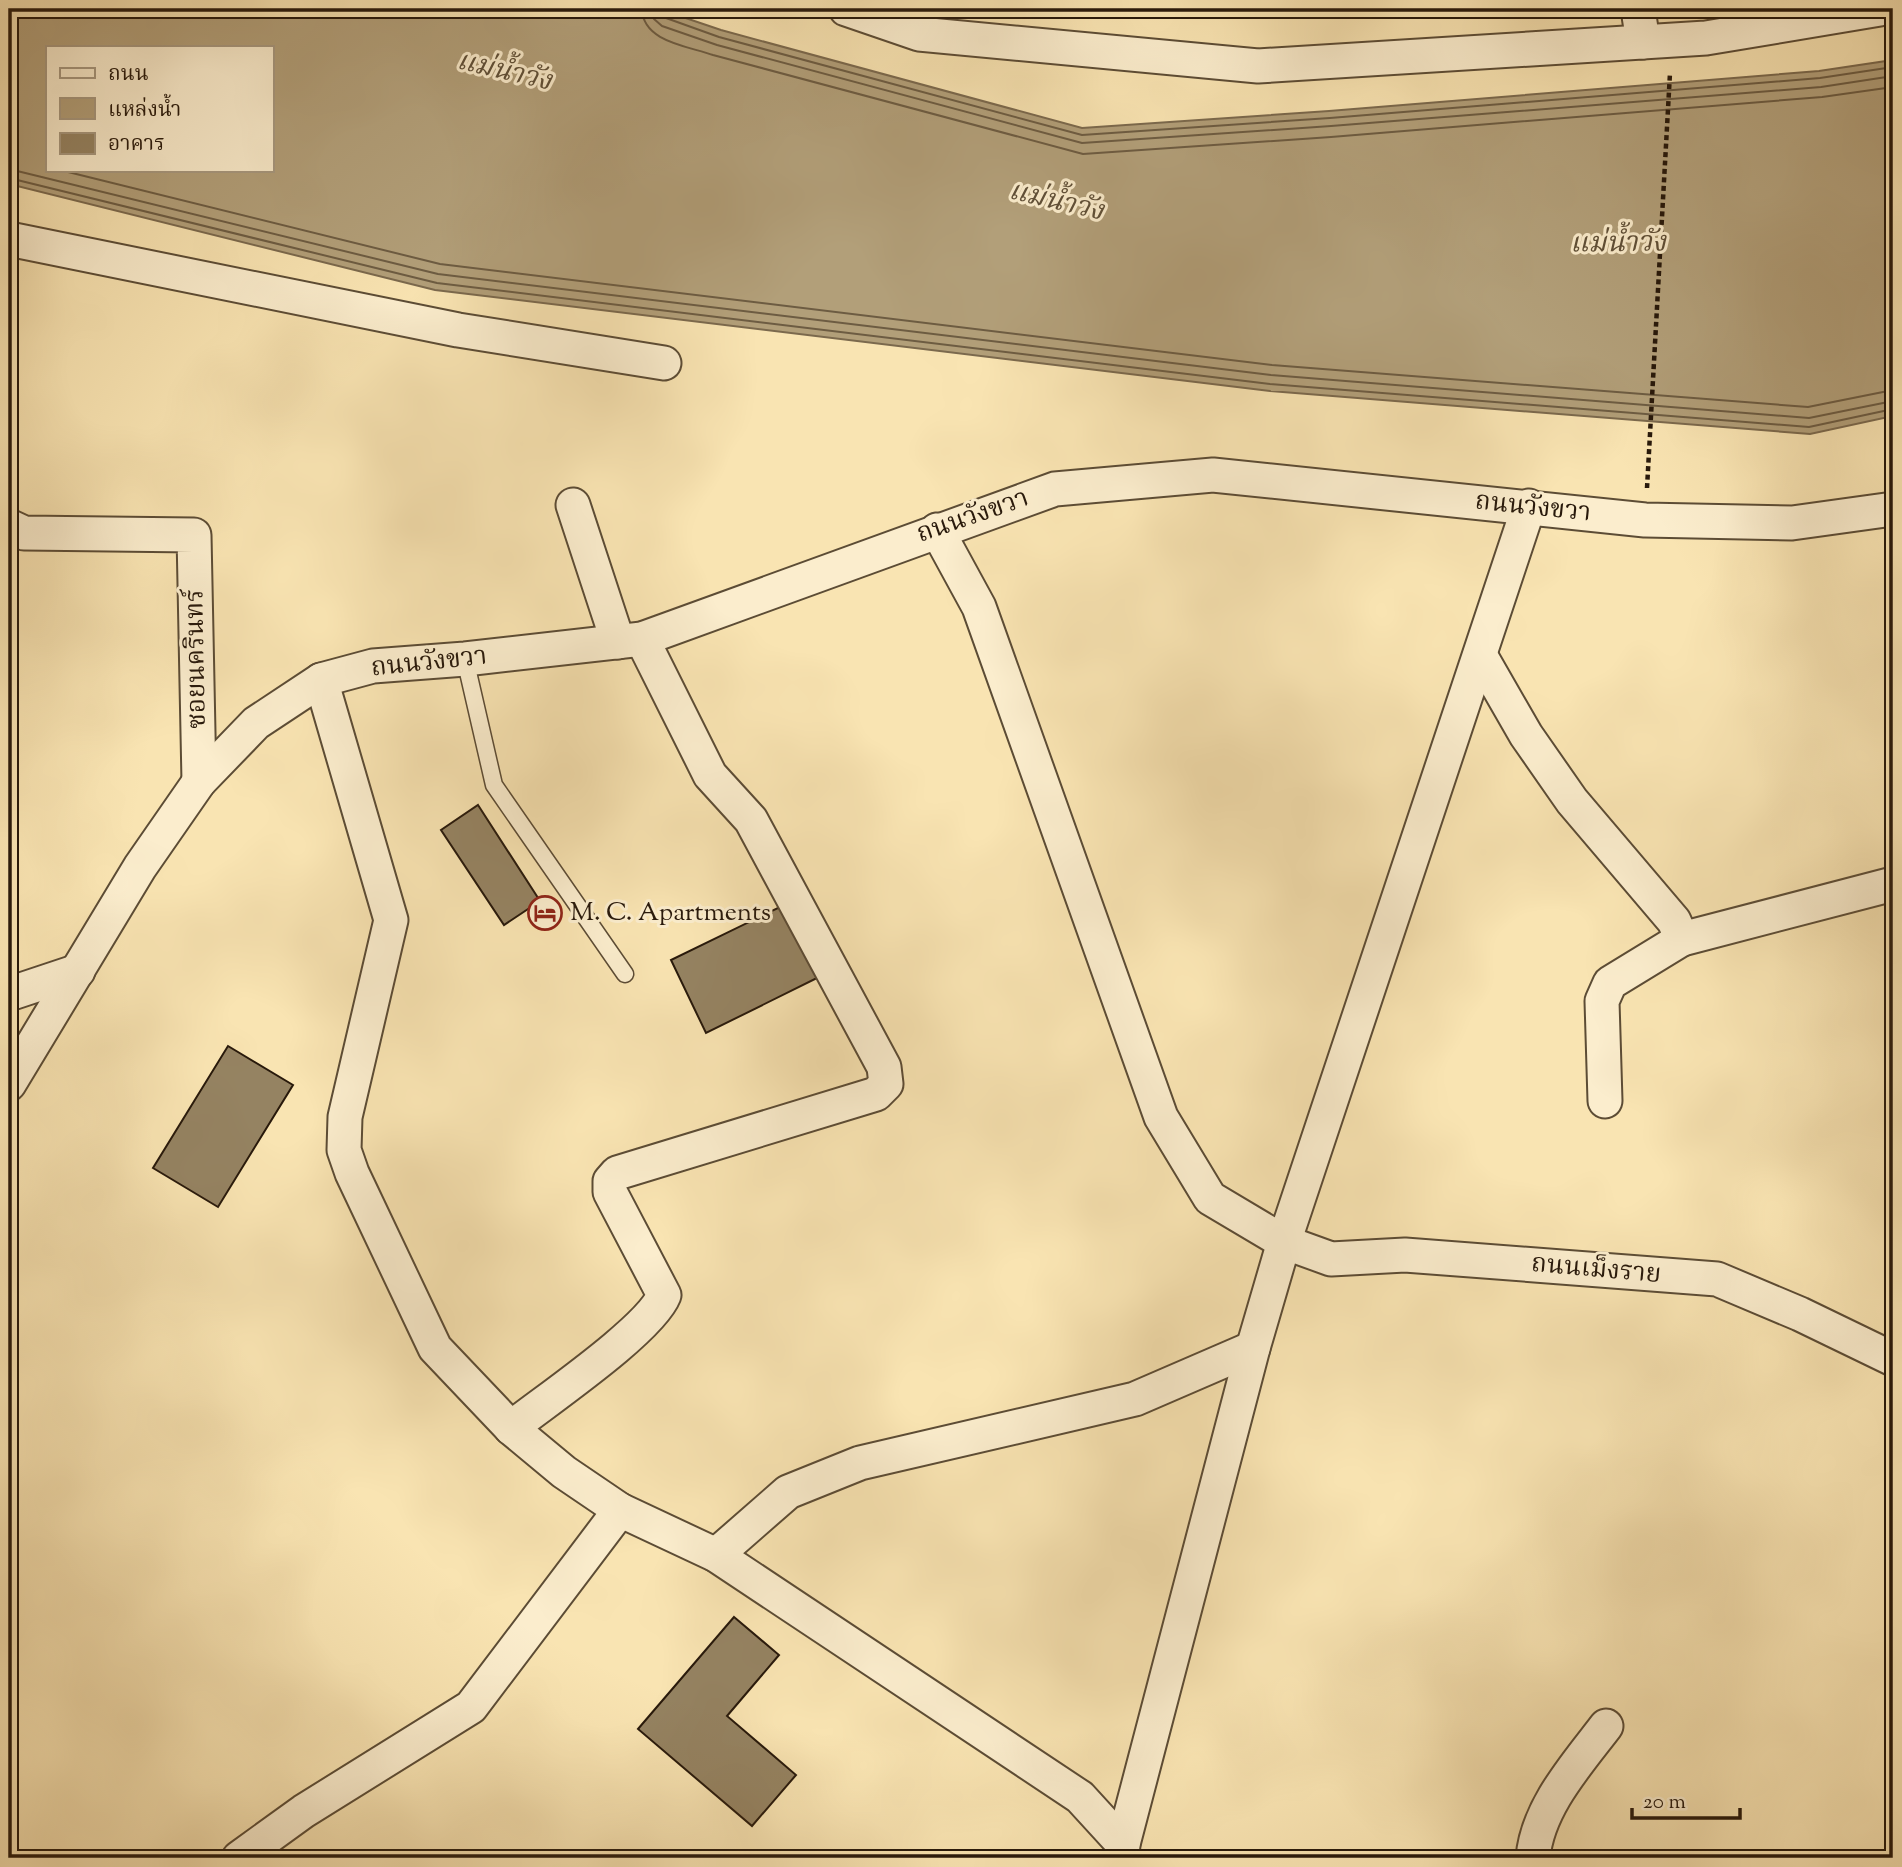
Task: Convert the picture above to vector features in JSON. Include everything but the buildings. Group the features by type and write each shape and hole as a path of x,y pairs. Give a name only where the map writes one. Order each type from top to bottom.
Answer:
{"street":[{"path":"846,9 919,34 1258,66 1706,38 1880,9"},
{"path":"1637,9 1657,41"},
{"path":"9,239 458,330 664,363"},
{"name":"ถนนวังขวา","path":"78,971 147,857 200,782 256,723 321,680 373,666 465,659 630,640 1055,489 1213,475 1645,520 1792,523 1893,509"},
{"path":"511,1428 621,1343 659,1307 664,1295 610,1192 610,1181 617,1173 876,1094 886,1084 884,1067 751,820 710,775 630,640 573,505"},
{"path":"1123,1851 1253,1348 1284,1242 1529,506"},
{"name":"ซอยนครินทร์","path":"9,526 24,533 194,535 200,782"},
{"name":"ถนนเม็งราย","path":"937,530 979,607 1161,1117 1210,1198 1284,1242 1331,1259 1405,1255 1717,1279 1800,1314 1893,1359"},
{"path":"1480,655 1526,735 1572,801 1674,921 1682,939"},
{"path":"321,680 391,920 345,1118 344,1150 357,1185 435,1348 511,1428 564,1472 620,1510 716,1555 1080,1797 1123,1851"},
{"path":"1605,1101 1602,1001 1610,983 1682,939 1893,884"},
{"path":"9,993 78,971"},
{"path":"9,1084 78,971"},
{"path":"716,1555 788,1492 860,1463 1135,1399 1253,1348"},
{"path":"239,1858 304,1811 471,1707 620,1510"},
{"path":"1533,1858 1534,1845 1549,1806 1606,1726"}],"lane":[{"path":"465,659 494,785 625,974"}],"path":[{"path":"1645,520 1657,41"}],"water":[{"name":"แม่น้ำวัง","path":"9,9 659,9 721,30 1082,128 1819,71 1893,60 1893,416 1810,434 1270,391 435,290 9,184"}],"place":[{"name":"M. C. Apartments","path":"545,913"}]}
